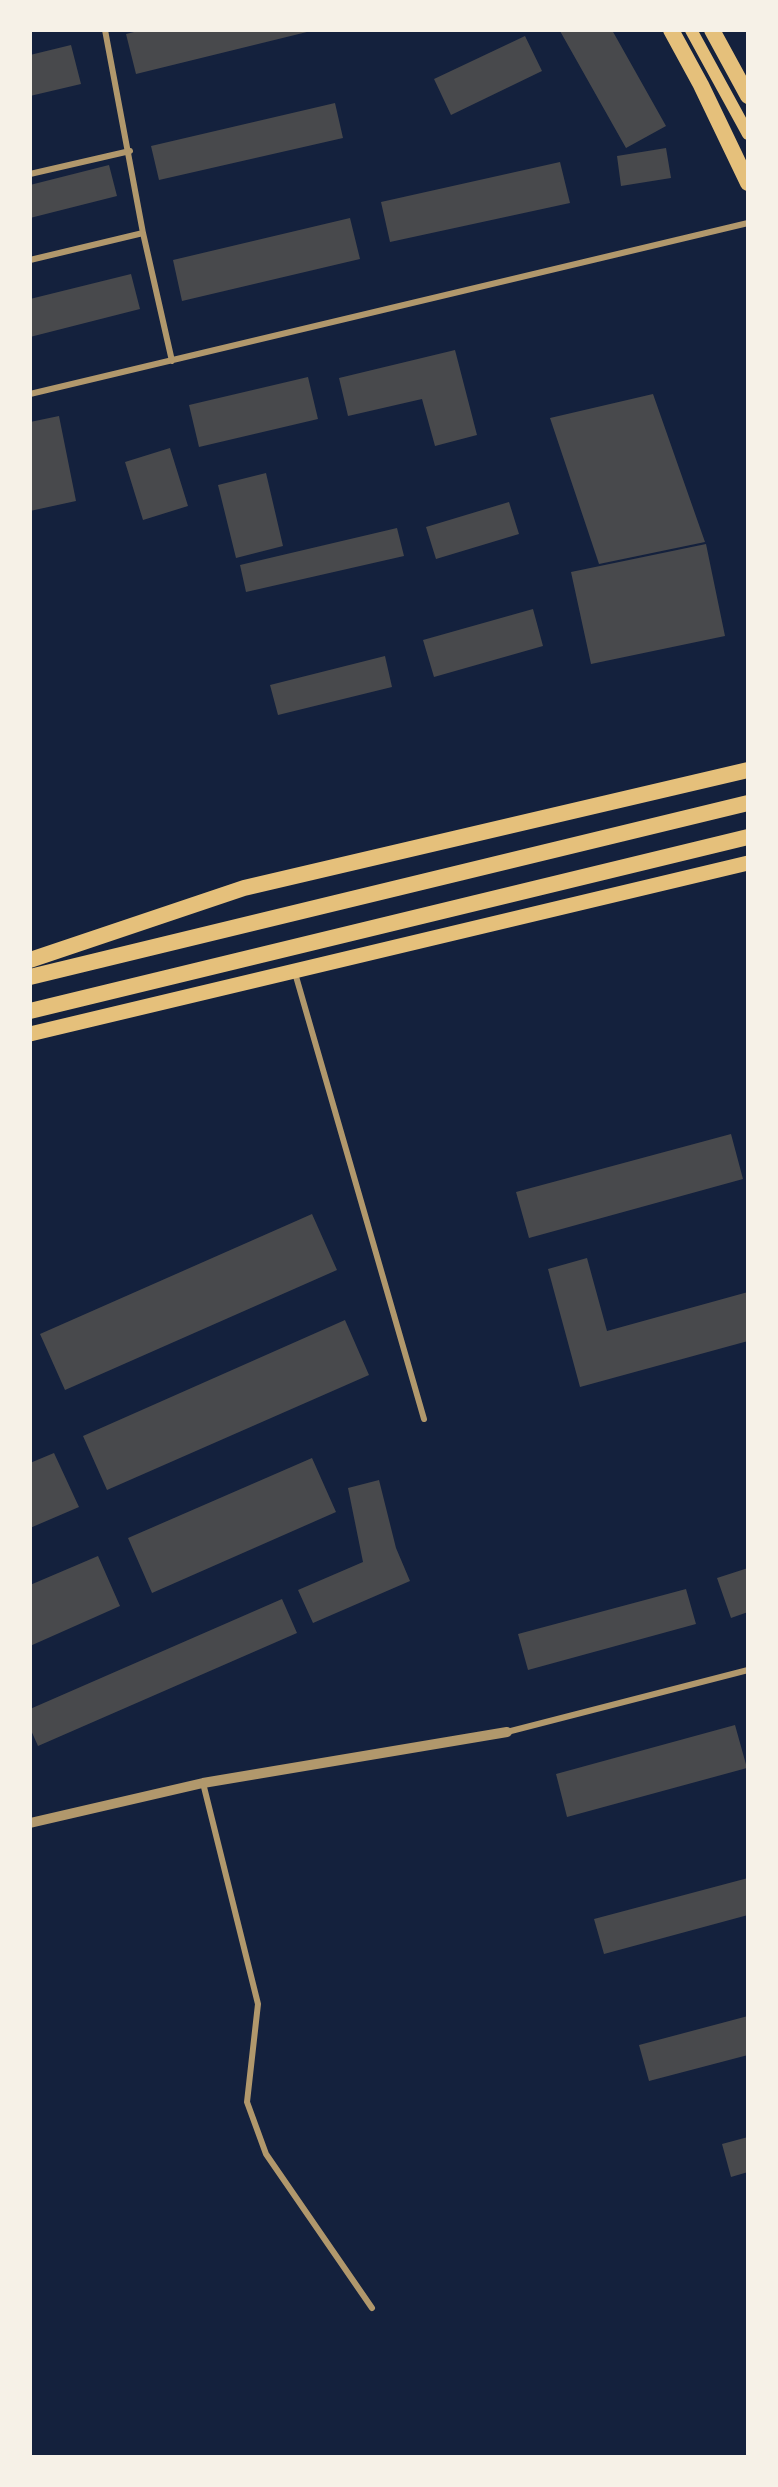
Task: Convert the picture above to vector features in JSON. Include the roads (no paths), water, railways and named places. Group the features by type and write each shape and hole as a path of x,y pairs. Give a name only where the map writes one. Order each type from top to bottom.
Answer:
{"highway":[{"path":"671,30 701,85 748,183"},
{"path":"711,30 748,96"},
{"path":"30,960 244,888 748,770"},
{"path":"30,976 748,803"},
{"path":"30,1011 748,837"}],"main road":[{"path":"691,30 748,134"},
{"path":"30,969 748,798"},
{"path":"30,1034 294,969 748,863"}],"street":[{"path":"105,30 130,151 142,233 172,361"},
{"path":"30,174 130,151"},
{"path":"30,394 748,223"},
{"path":"30,260 142,233"},
{"path":"294,969 424,1419"},
{"path":"30,1823 203,1783 507,1732 748,1670"},
{"path":"203,1783 258,2004 247,2102 266,2154 372,2308"}]}
